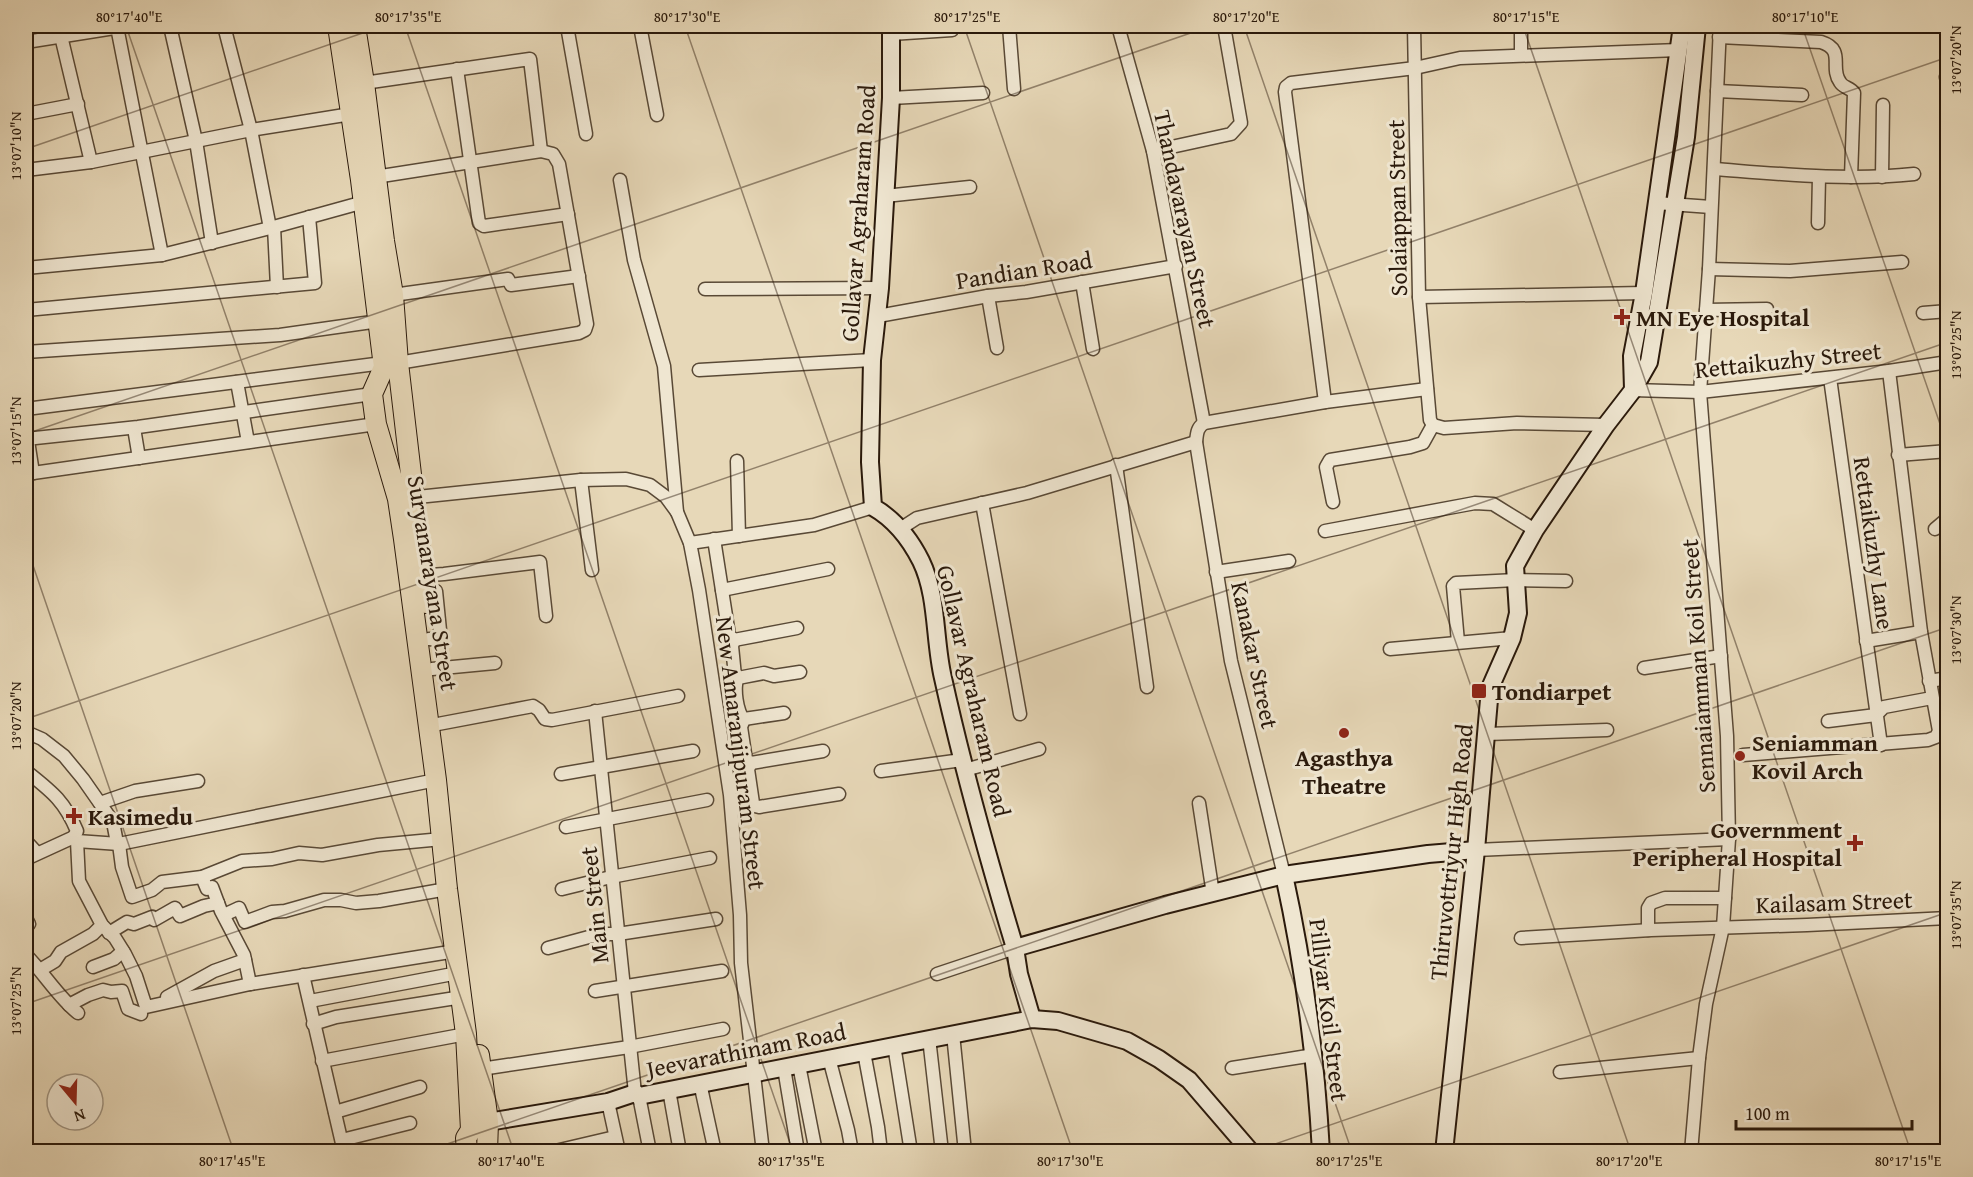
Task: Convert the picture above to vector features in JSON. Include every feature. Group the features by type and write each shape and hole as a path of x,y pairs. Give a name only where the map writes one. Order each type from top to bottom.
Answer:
{"main road":[{"name":"Suryanarayana Street","path":"338,26 379,321 390,363 447,889 479,1126 487,1152"},
{"name":"Suryanarayana Street","path":"355,26 393,295 390,363"},
{"path":"1633,390 1632,356 1644,293 1682,26"},
{"name":"Thiruvottriyur High Road","path":"1444,1152 1476,850 1490,688 1512,638 1518,613 1515,566 1535,530 1606,425 1633,390 1648,362 1686,137 1697,26"},
{"name":"Gollavar Agraharam Road","path":"891,30 891,98 878,316 872,360 870,462 873,507 891,519 900,529 921,561 929,585 942,674 963,765 1015,948 1019,974 1032,1019"},
{"name":"Suryanarayana Street","path":"390,363 384,367 372,394 376,424 405,498 423,572 438,724 454,837 481,1069 479,1126 466,1138 467,1152"},
{"path":"1015,948 1165,905 1284,875 1428,854 1476,850"},
{"name":"Pilliyar Koil Street","path":"1284,875 1295,925 1314,1054 1321,1152"},
{"name":"Jeevarathinam Road","path":"479,1126 1032,1019 1058,1021 1127,1041 1158,1059 1189,1080 1251,1152"}],"street":[{"path":"26,42 122,26 162,255"},
{"path":"170,26 196,141 212,243"},
{"path":"224,26 251,130 272,228 277,287"},
{"path":"567,26 586,134"},
{"path":"640,26 657,115"},
{"path":"1010,26 1014,89"},
{"name":"Thandavarayan Street","path":"1118,26 1153,151 1204,423"},
{"path":"1153,151 1232,134 1241,123 1224,26"},
{"name":"Solaiappan Street","path":"1414,26 1419,297 1430,420 1433,425"},
{"path":"1521,26 1521,54"},
{"path":"891,30 952,30"},
{"path":"1720,31 1821,42 1830,45 1834,50 1838,80 1852,89 1854,93 1851,177"},
{"name":"Sennaiamman Koil Street","path":"1691,1152 1706,1004 1723,927 1736,756 1721,656 1700,392 1720,31"},
{"path":"61,36 91,162"},
{"path":"1325,402 1286,87 1292,83 1415,68 1460,58 1678,50"},
{"path":"364,83 530,59 541,151"},
{"path":"457,69 479,223 484,226 568,214"},
{"path":"1947,75 1947,86"},
{"path":"1717,91 1802,95"},
{"path":"891,98 983,93"},
{"path":"26,114 78,104"},
{"path":"1882,177 1883,105"},
{"path":"26,170 91,162 251,130 351,114"},
{"path":"26,409 390,363 579,333 585,330 587,324 558,159 549,152 541,151 375,177"},
{"path":"1714,169 1819,177 1882,177 1914,174"},
{"path":"1818,223 1819,177"},
{"path":"620,180 634,260 664,366 677,512"},
{"path":"885,196 970,187"},
{"path":"26,268 162,255 272,228 364,202"},
{"path":"1656,203 1711,207"},
{"path":"26,301 26,310 315,283 309,217"},
{"path":"1708,269 1790,271 1902,261"},
{"name":"Pandian Road","path":"878,316 1176,266"},
{"path":"393,295 507,279 511,285 579,276"},
{"path":"1082,282 1093,349"},
{"path":"705,289 880,288"},
{"path":"1419,297 1644,293"},
{"path":"988,296 996,348"},
{"path":"1706,310 1767,309"},
{"path":"1923,313 1947,311"},
{"path":"26,352 280,335 379,321"},
{"path":"699,370 872,360"},
{"name":"Rettaikuzhy Street","path":"1633,390 1700,392 1889,371 1947,362"},
{"path":"1736,756 1928,740 1936,737 1939,731 1921,632 1889,371"},
{"name":"Rettaikuzhy Lane","path":"1830,378 1881,745"},
{"path":"237,382 248,442"},
{"path":"900,529 917,518 1027,493 1196,442 1199,427 1204,423 1325,402 1427,389"},
{"path":"372,394 134,428 26,436 29,473 376,424"},
{"path":"1333,502 1326,467 1330,460 1423,443 1433,425 1444,428 1517,423 1606,425"},
{"path":"134,428 139,458"},
{"name":"Kanakar Street","path":"1196,442 1231,660 1284,875"},
{"path":"1898,455 1947,451"},
{"path":"737,461 739,536"},
{"path":"1116,465 1147,687"},
{"path":"405,498 581,480 626,479 650,485 666,497 677,512"},
{"path":"581,480 592,570"},
{"path":"982,503 1020,714"},
{"path":"1325,531 1474,503 1493,504 1535,530"},
{"path":"690,543 814,525 873,507"},
{"name":"New Amaranjipuram Street","path":"677,512 690,543 699,590 730,795 740,915 741,963 763,1152"},
{"path":"1935,529 1947,518"},
{"path":"714,539 729,635 734,640"},
{"path":"1216,572 1289,561"},
{"path":"423,572 437,575 540,562 546,616"},
{"path":"722,590 828,569"},
{"path":"1458,642 1453,586 1456,583 1516,580 1566,581"},
{"path":"429,639 441,640 436,591"},
{"path":"734,640 797,628"},
{"path":"1866,641 1921,632"},
{"path":"1390,649 1512,638"},
{"path":"734,640 732,646 735,675 738,678"},
{"path":"1644,668 1721,656"},
{"path":"432,669 495,663"},
{"path":"738,678 800,672"},
{"path":"738,678 735,684 740,714 744,719"},
{"path":"1929,681 1947,678"},
{"path":"438,724 533,706 548,720 678,696"},
{"path":"1828,721 1876,715 1884,706 1932,698"},
{"name":"Main Street","path":"595,711 629,1047 650,1152"},
{"path":"744,719 784,713"},
{"path":"744,719 741,727 746,760 751,763 823,751"},
{"path":"1486,734 1607,730"},
{"path":"26,732 42,739 64,756 113,822 122,867 132,897 152,890 162,882 202,877 242,861 272,859 299,853 322,855 378,845 441,839"},
{"path":"881,771 963,765 1039,749"},
{"path":"561,774 693,752"},
{"path":"751,763 748,770 752,801 755,807 839,794"},
{"path":"26,771 57,796 72,818 77,831 75,839 79,881 106,929 123,951 136,976 146,1007 250,984 456,951"},
{"path":"26,841 31,856 75,839 118,843 436,780"},
{"path":"100,803 135,791 198,781"},
{"path":"566,827 706,800"},
{"path":"1199,803 1213,894"},
{"path":"1476,850 1728,838"},
{"path":"562,889 710,858"},
{"path":"202,877 207,889 212,887 245,960 250,984"},
{"path":"224,915 239,908 245,922 272,912 285,911 324,900 356,903 379,901 447,889"},
{"path":"1648,930 1648,909 1651,903 1665,898 1725,898"},
{"path":"40,969 55,961 61,952 106,929 128,922 134,924 152,916 154,920 175,908 180,916 218,903"},
{"name":"Kailasam Street","path":"1521,938 1648,930 1947,918"},
{"path":"548,948 600,934 618,934 716,919"},
{"path":"937,974 1015,948"},
{"path":"93,967 114,959 123,951"},
{"path":"26,955 74,1009 88,995 103,990 122,991 128,1009 141,1014"},
{"path":"163,1003 165,998 171,994 205,976 245,960"},
{"path":"595,990 722,971"},
{"path":"310,1001 458,973"},
{"path":"303,975 343,1146 410,1123"},
{"path":"313,1024 336,1017 462,997"},
{"path":"481,1069 629,1047 723,1029"},
{"path":"322,1061 466,1034"},
{"path":"953,1034 965,1152"},
{"path":"929,1038 942,1152"},
{"path":"894,1045 912,1152"},
{"path":"864,1052 879,1127 881,1152"},
{"path":"1232,1068 1314,1054"},
{"path":"829,1058 852,1152"},
{"path":"1560,1072 1699,1058"},
{"path":"791,1066 798,1152"},
{"path":"791,1066 816,1152"},
{"path":"700,1083 715,1152"},
{"path":"335,1112 420,1088"},
{"path":"669,1090 680,1152"},
{"path":"608,1102 619,1152"},
{"path":"551,1152 615,1137"}],"place":[{"name":"MN Eye Hospital","path":"1622,317"},
{"name":"Tondiarpet","path":"1479,691"},
{"name":"Agasthya Theatre","path":"1344,733"},
{"name":"Seniamman Kovil Arch","path":"1740,756"},
{"name":"Kasimedu","path":"74,816"},
{"name":"Government Peripheral Hospital","path":"1855,843"}]}
